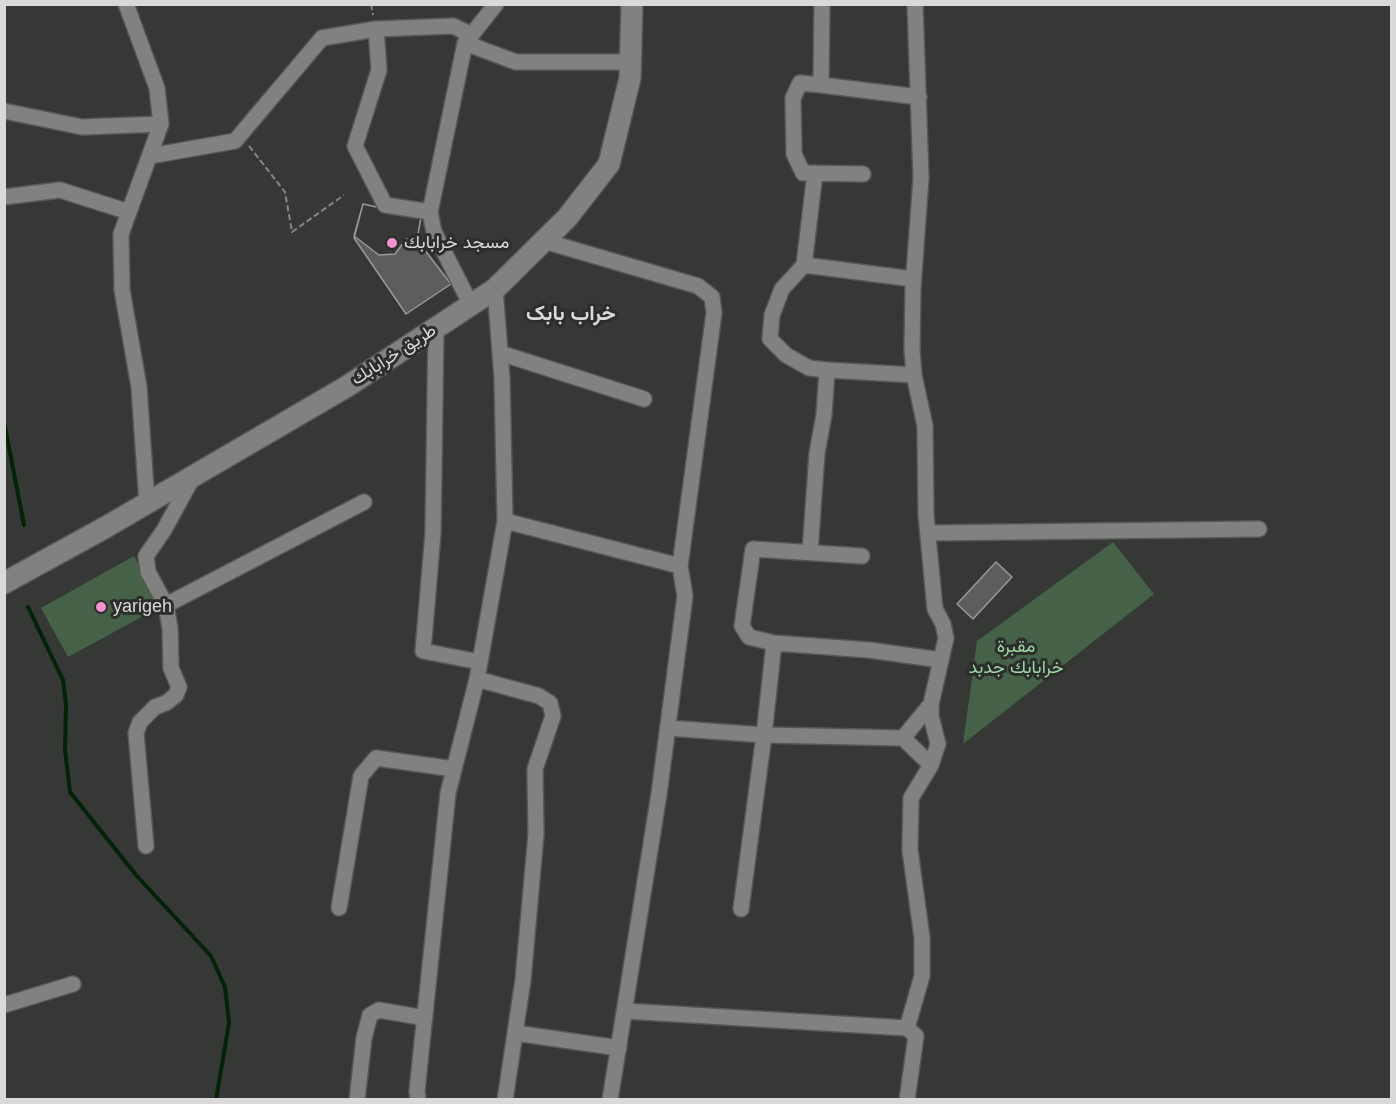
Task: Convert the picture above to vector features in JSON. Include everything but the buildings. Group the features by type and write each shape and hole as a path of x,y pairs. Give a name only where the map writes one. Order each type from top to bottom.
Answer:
{"main road":[{"name":"طريق خرابابك","path":"4,583 193,477 346,387 495,289 567,218 609,164 630,78 632,4"}],"street":[{"path":"126,4 157,88 161,124 121,234 122,290 139,387 147,503"},
{"path":"471,305 434,232 430,212 469,39 496,4"},
{"path":"821,85 822,4"},
{"path":"907,1028 922,976 922,939 910,850 911,798 931,765 938,744 931,716 931,704 946,638 943,624 935,609 926,515 925,426 914,375 912,351 913,279 921,178 915,4"},
{"path":"150,156 235,141 322,38 376,29 453,26 469,39 516,62 631,62"},
{"path":"376,29 379,70 355,146 385,205 430,212"},
{"path":"863,174 803,173 794,154 793,98 800,83 919,97"},
{"path":"4,111 82,127 161,124"},
{"path":"815,174 804,265 782,289 772,315 770,339 786,355 809,368 914,375"},
{"path":"4,197 60,190 129,212"},
{"path":"544,241 698,286 712,297 714,313 680,566 685,596 668,728 610,1100"},
{"path":"804,265 913,279"},
{"path":"418,1100 417,1091 448,793 477,679 505,521 500,353 495,289"},
{"path":"436,328 433,533 423,651 480,662"},
{"path":"500,353 644,399"},
{"path":"810,552 817,453 824,415 827,370"},
{"path":"146,846 136,733 140,722 154,707 166,703 176,695 178,687 171,668 170,628 166,605 148,572 146,556 164,530 193,477"},
{"path":"166,605 364,502"},
{"path":"505,521 680,566"},
{"path":"929,533 1259,529"},
{"path":"861,556 753,549 742,626 749,637 774,643 869,650 941,660"},
{"path":"741,909 774,643"},
{"path":"477,679 539,696 550,703 553,716 535,769 536,834 523,980 505,1100"},
{"path":"903,738 931,704"},
{"path":"668,728 764,735 903,738 931,765"},
{"path":"339,908 361,776 376,758 454,769"},
{"path":"4,1005 74,984"},
{"path":"357,1100 364,1038 370,1015 379,1010 425,1018"},
{"path":"625,1011 907,1028 916,1036 907,1100"},
{"path":"515,1034 619,1047"}],"path":[{"path":"240,135 285,192 292,232 344,195"}],"green space":[{"name":"مقبرة خرابابك جدبد","path":"1113,542 1154,594 963,744 977,641"},
{"name":"yarigeh","path":"134,556 162,606 68,657 41,608"}],"waterway":[{"path":"4,422 24,525"},
{"path":"28,607 63,680 66,705 65,750 70,792 136,875 211,956 225,987 229,1023 216,1100"}],"place":[{"name":"مسجد خرابابك","path":"392,243"},
{"name":"yarigeh","path":"101,607"}],"district":[{"name":"خراب بابک","path":"571,314"}]}
